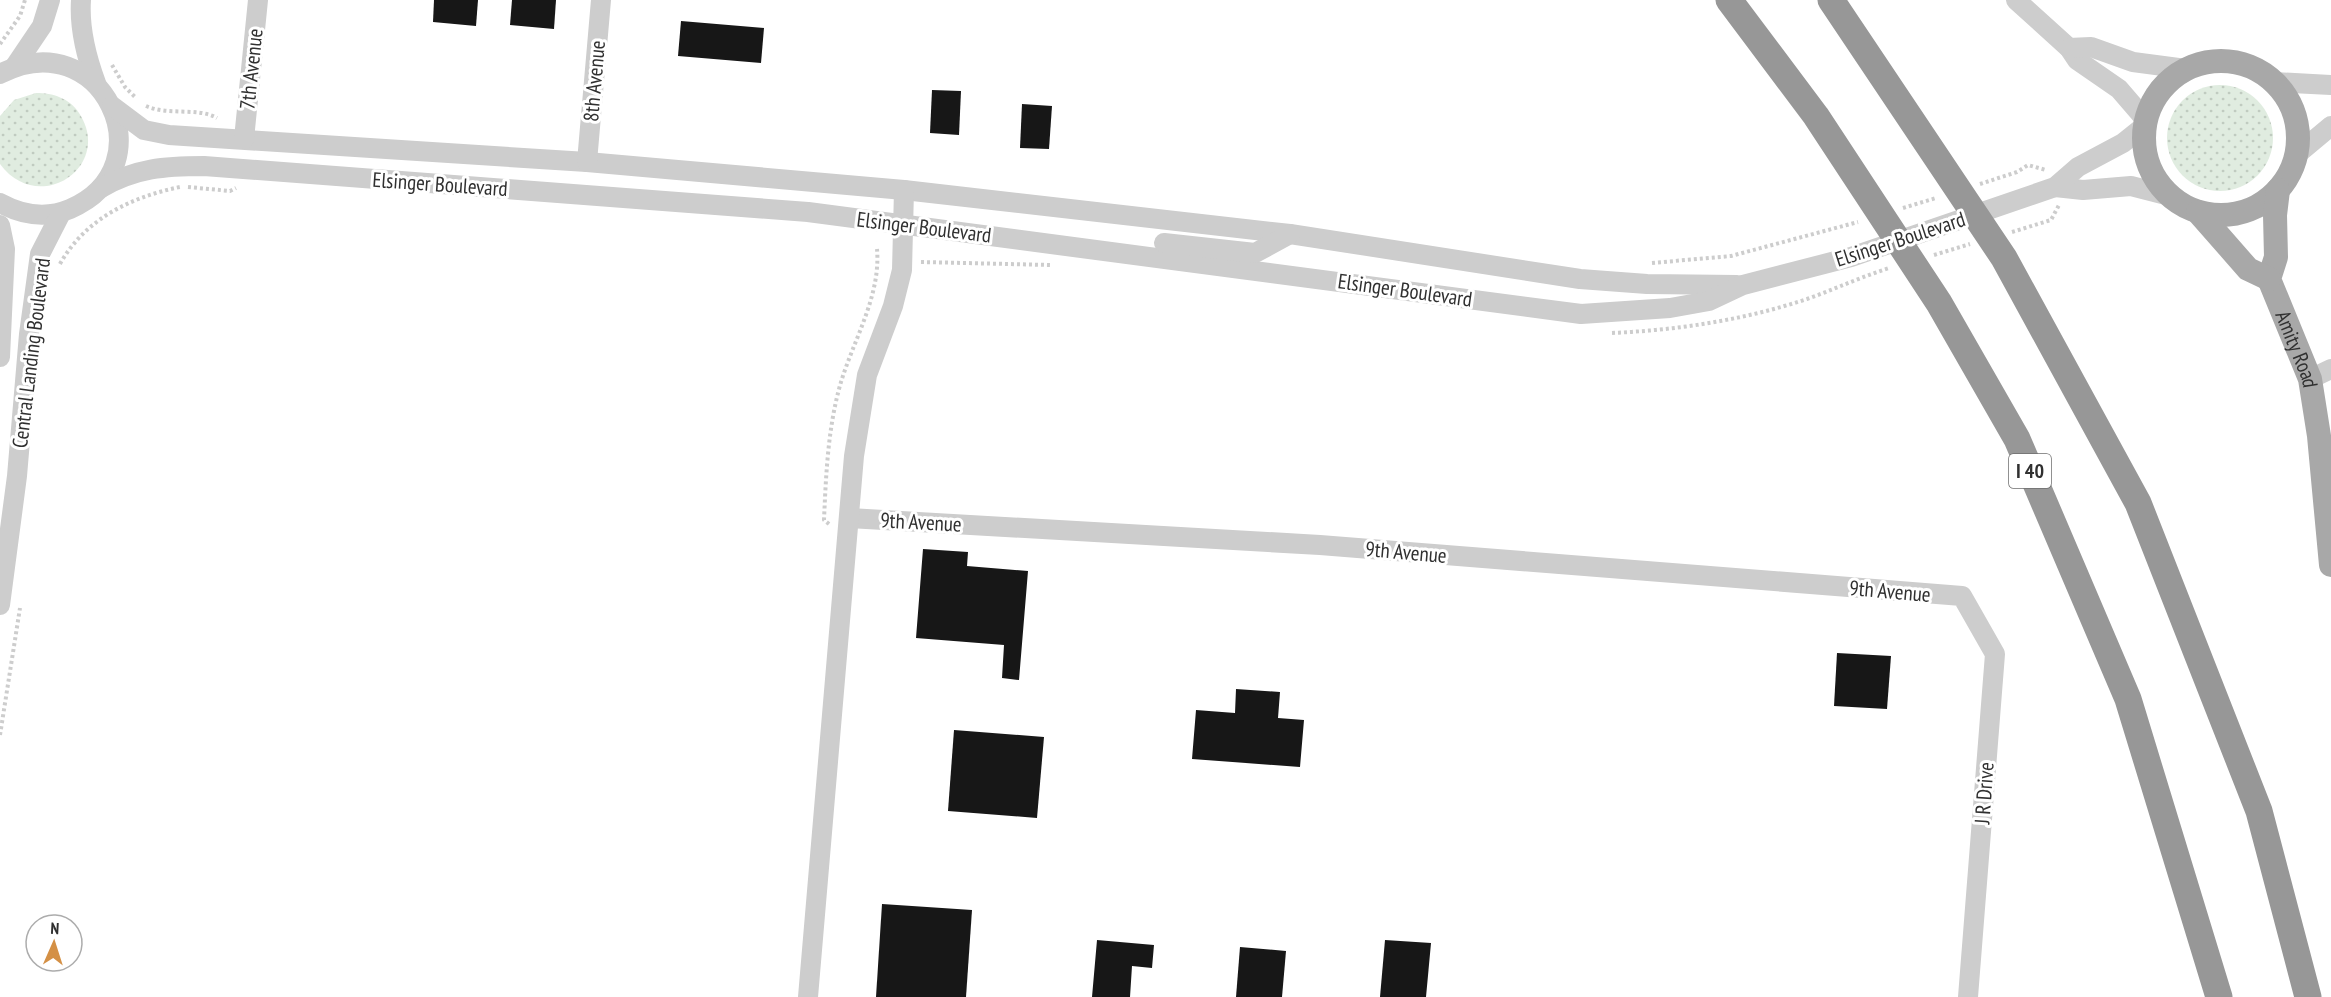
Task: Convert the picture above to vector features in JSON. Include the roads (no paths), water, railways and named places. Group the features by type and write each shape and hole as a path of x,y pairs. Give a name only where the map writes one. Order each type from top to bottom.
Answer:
{"highway":[{"name":"I 40","path":"1729,0 1816,116 1939,303 2017,440 2128,699 2219,997"},
{"path":"1831,0 2004,258 2138,503 2259,811 2308,997"}],"main road":[{"path":"2198,212 2230,215 2263,203 2278,190 2290,173 2298,137 2294,116 2285,96 2274,82 2242,64 2222,62 2186,69 2163,88 2143,123 2145,152 2152,173 2170,196 2198,212 2248,269 2269,279 2276,257 2275,215 2278,190"},
{"name":"Amity Road","path":"2269,279 2320,374 2319,436 2331,565"}],"street":[{"path":"7,70 42,26 50,0"},
{"path":"0,202 15,211 38,215 62,213 83,204 101,188 113,170 119,148 118,127 112,106 96,83 86,55 81,0"},
{"name":"7th Avenue","path":"244,139 258,0"},
{"name":"8th Avenue","path":"587,162 601,0"},
{"path":"2016,0 2069,48 2077,60 2119,89 2143,123"},
{"path":"2069,48 2091,47 2133,62 2186,69"},
{"path":"7,70 49,62 82,72 96,83"},
{"path":"2274,82 2331,85"},
{"name":"Elsinger Boulevard","path":"112,106 128,120 154,133 587,162 904,190 1290,234 1580,279 1647,284 1743,285"},
{"name":"Elsinger Boulevard","path":"101,188 125,174 139,171 204,166 808,212 1105,249 1581,314 1670,308 1709,301 1743,285 1851,257 2055,187 2078,167 2123,143 2143,123"},
{"path":"2295,156 2331,126"},
{"name":"Elsinger Boulevard","path":"2055,187 2082,190 2132,186 2170,196"},
{"name":"9th Avenue","path":"808,997 854,456 867,375 899,286 904,225 904,190"},
{"name":"Central Landing Boulevard","path":"0,605 17,476 29,334 40,254 62,213"},
{"name":"Central Landing Boulevard","path":"0,225 5,249 0,357"},
{"path":"1105,249 1147,242 1255,253 1290,234"},
{"name":"9th Avenue","path":"849,518 1327,545 1962,596"},
{"name":"J R Drive","path":"1962,596 1995,654 1968,997"}]}
